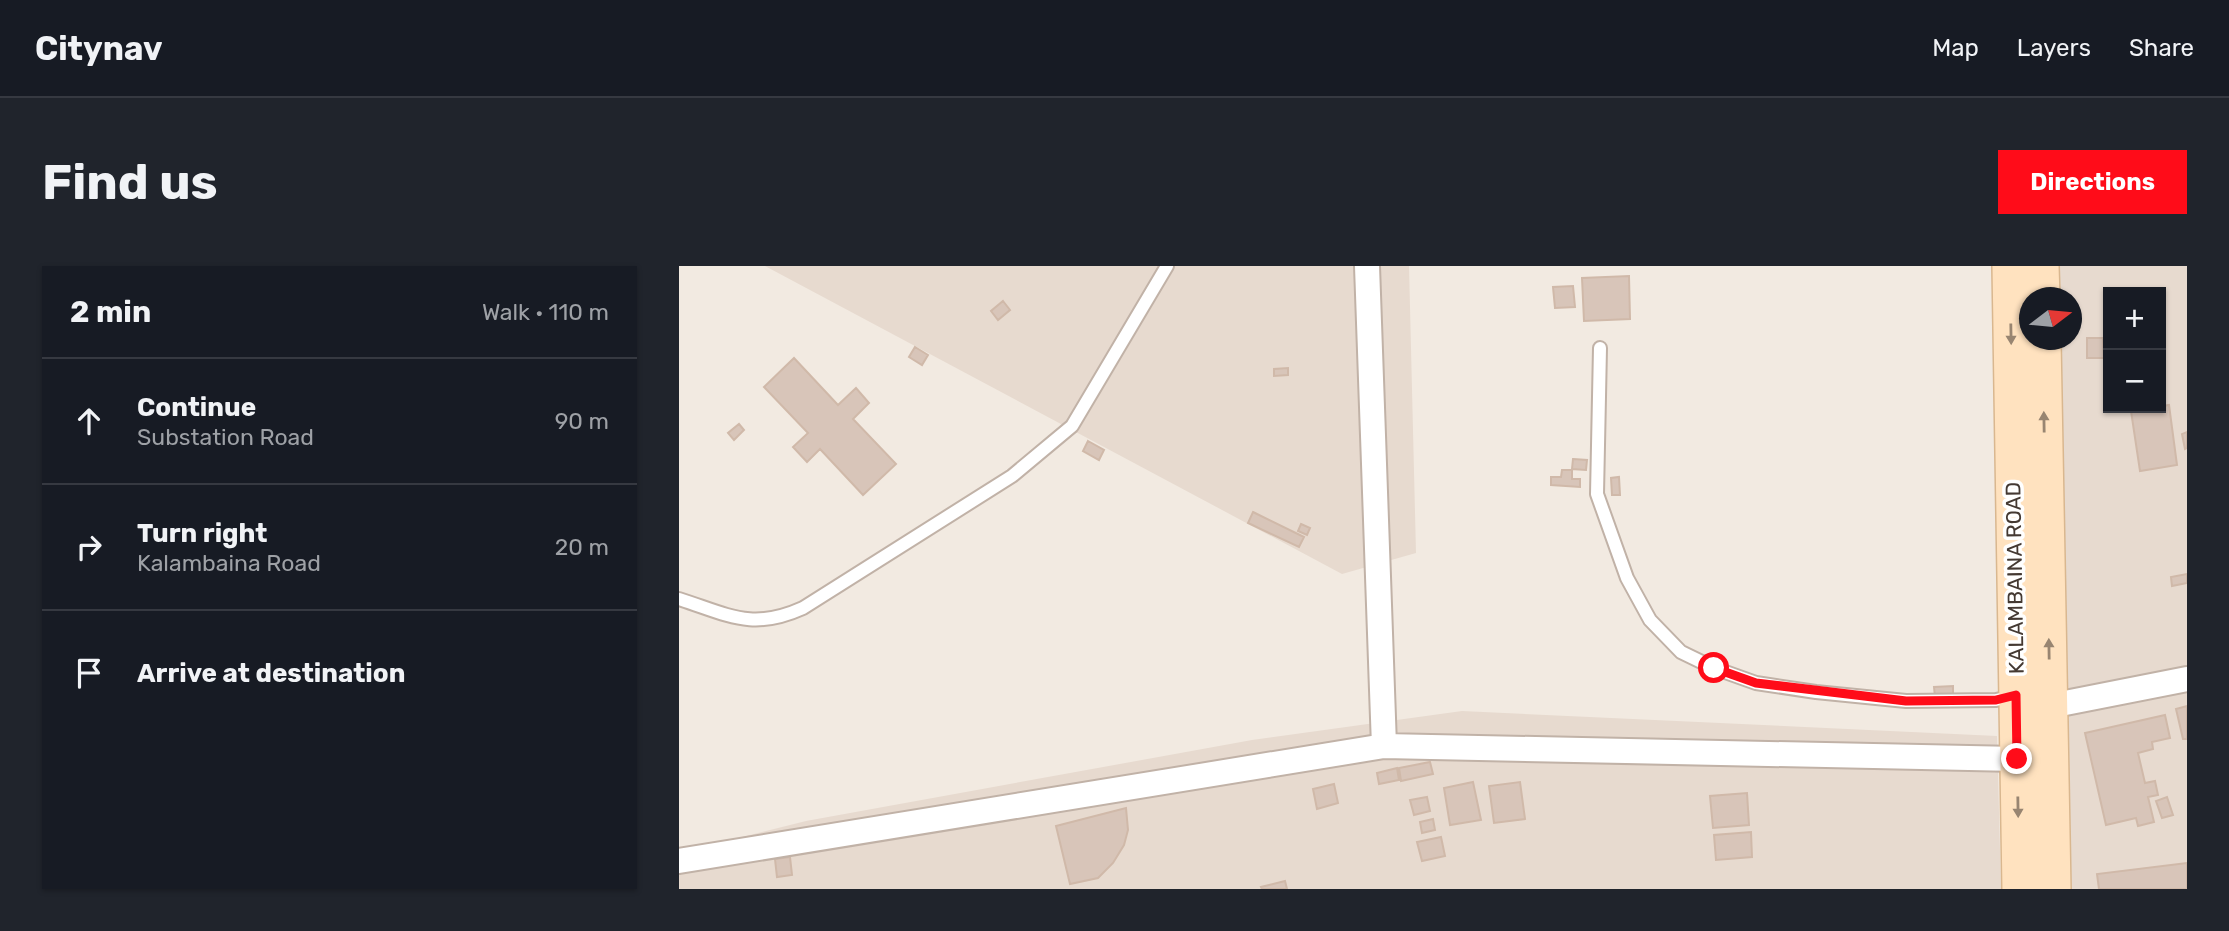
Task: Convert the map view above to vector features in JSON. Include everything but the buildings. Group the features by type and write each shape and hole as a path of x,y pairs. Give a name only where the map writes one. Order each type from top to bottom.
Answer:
{"main road":[{"name":"KALAMBAINA ROAD","path":"2010,266 2020,889"},
{"path":"2041,266 2042,287"},
{"name":"KALAMBAINA ROAD","path":"2043,350 2053,889"}],"street":[{"path":"1367,266 1384,746"},
{"path":"2050,706 2187,679"},
{"path":"679,862 1384,746 2017,759"}],"lane":[{"path":"679,599 745,621 789,615 1012,476 1072,426 1167,266"},
{"path":"1600,348 1597,494 1627,578 1650,620 1681,652 1714,668 1756,683 1816,692 1906,701 1996,700 2016,695"}],"shaded area":[{"path":"765,266 1409,266 1416,553 1342,574"},
{"path":"2047,266 2187,266 2187,889 2070,889 2050,350 2082,350 2082,287 2048,287"},
{"path":"1462,711 1997,736 2001,889 679,889 679,853 806,821 1252,740"}],"route":[{"path":"1714,668 1756,683 1906,701 1996,700 2016,695 2017,759"}]}
